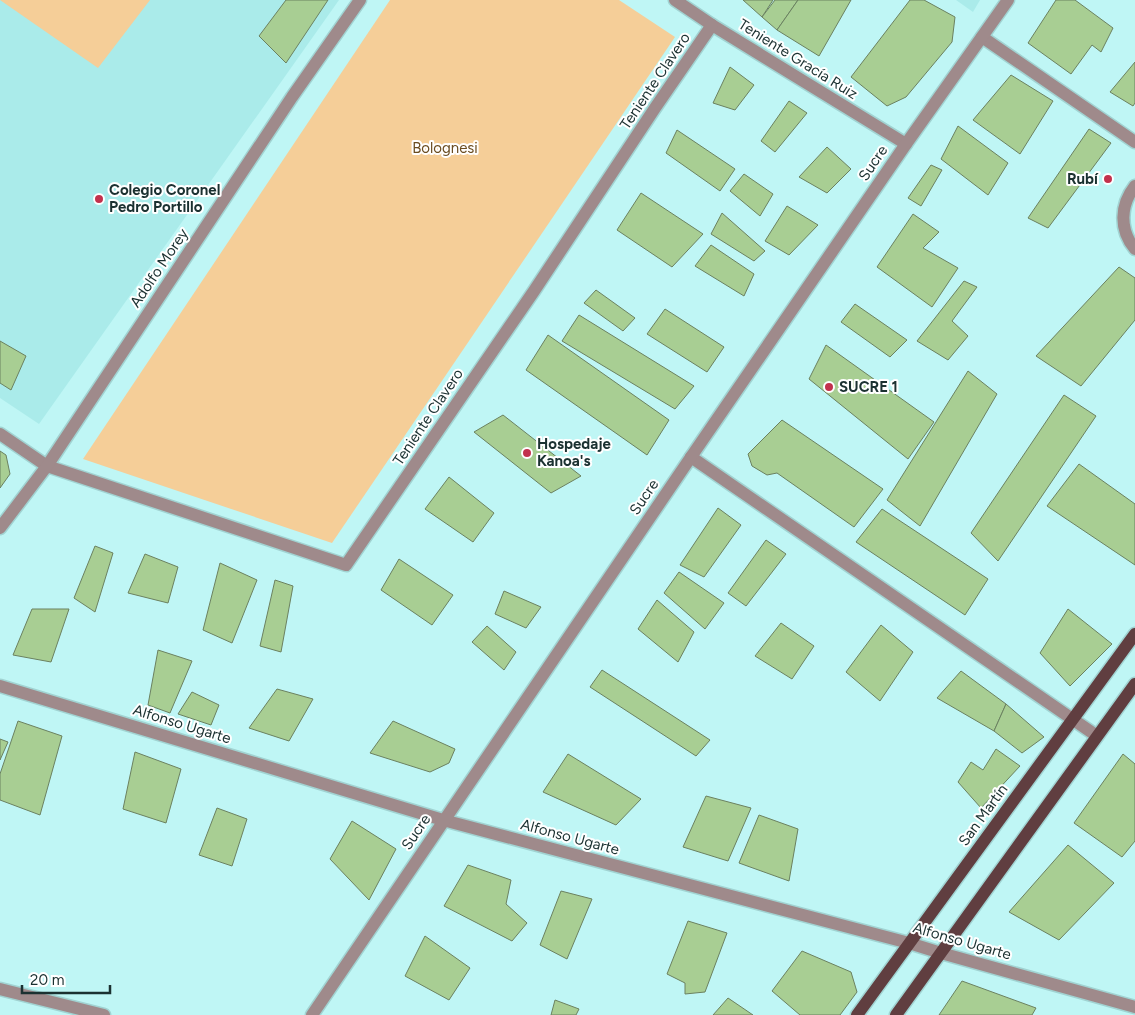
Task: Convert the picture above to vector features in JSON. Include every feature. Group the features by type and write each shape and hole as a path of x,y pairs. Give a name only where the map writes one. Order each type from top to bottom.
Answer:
{"main road":[{"name":"San Martín","path":"857,1015 1135,634"},
{"path":"896,1015 1135,684"}],"street":[{"name":"Adolfo Morey","path":"0,528 47,466 292,97 360,0"},
{"name":"Teniente Gracía Ruiz","path":"675,0 712,25 906,144"},
{"name":"Sucre","path":"312,1015 691,457 906,144 1008,0"},
{"name":"Teniente Clavero","path":"47,466 346,565 529,299 712,25"},
{"path":"982,37 1135,142"},
{"path":"1135,186 1129,194 1123,210 1124,227 1130,243 1135,249"},
{"path":"0,434 47,466"},
{"path":"691,457 1097,736"},
{"name":"Alfonso Ugarte","path":"0,686 443,820 910,943 1135,1007"},
{"path":"0,989 104,1015"}],"shaded area":[{"name":"Colegio Coronel Pedro Portillo","path":"0,0 339,0 39,424 0,398"},
{"path":"956,0 980,0 973,12"}],"green space":[{"path":"0,0 150,0 98,68"},
{"name":"Bolognesi","path":"390,0 619,0 675,37 332,543 83,459"}],"building":[{"path":"286,0 328,0 286,63 259,36"},
{"path":"743,0 773,0 762,17"},
{"path":"775,0 798,0 777,30 762,17"},
{"path":"798,0 851,0 819,56 777,30"},
{"path":"910,0 924,0 955,17 952,42 906,97 887,106 851,77"},
{"path":"1056,0 1075,0 1113,28 1101,52 1092,45 1071,74 1028,43"},
{"path":"1135,62 1135,103 1133,106 1110,92"},
{"path":"730,67 754,85 735,110 713,103"},
{"path":"1011,75 1053,101 1020,154 973,120"},
{"path":"789,101 807,113 775,152 761,141"},
{"path":"958,126 1008,163 988,195 941,159"},
{"path":"1089,129 1111,143 1048,228 1028,218"},
{"path":"677,130 735,169 720,191 666,153"},
{"path":"827,147 851,169 827,193 799,177"},
{"path":"931,165 942,170 921,206 908,198"},
{"path":"744,174 773,194 760,216 730,191"},
{"path":"641,193 703,234 672,267 617,230"},
{"path":"787,206 818,225 789,255 765,241"},
{"path":"722,213 765,251 754,261 711,234"},
{"path":"913,214 939,232 923,248 958,268 932,307 877,267"},
{"path":"711,245 754,274 744,296 695,266"},
{"path":"1119,267 1135,278 1135,320 1081,386 1036,356"},
{"path":"964,281 977,287 952,321 968,336 948,360 917,341"},
{"path":"596,290 635,318 623,331 584,303"},
{"path":"855,304 907,340 890,357 841,322"},
{"path":"665,309 724,347 707,372 647,334"},
{"path":"579,315 694,386 675,409 562,341"},
{"path":"548,335 669,420 647,455 526,370"},
{"path":"0,341 26,356 11,390 0,383"},
{"path":"826,345 934,422 908,459 809,379"},
{"path":"968,371 997,394 920,526 887,500"},
{"path":"1064,395 1096,416 998,561 971,533"},
{"path":"503,415 581,476 551,493 474,432"},
{"path":"782,420 883,489 854,527 777,473 767,475 752,466 748,454"},
{"path":"0,451 6,455 10,474 0,488"},
{"path":"1079,464 1135,504 1135,565 1047,506"},
{"path":"449,477 494,513 473,542 425,509"},
{"path":"718,508 741,525 704,577 680,565"},
{"path":"882,509 988,579 965,615 856,542"},
{"path":"766,540 786,554 746,606 728,593"},
{"path":"95,546 113,553 95,612 74,598"},
{"path":"145,554 178,567 168,603 128,593"},
{"path":"399,559 453,595 432,625 381,590"},
{"path":"220,563 257,580 232,643 203,630"},
{"path":"679,572 724,603 705,629 664,593"},
{"path":"275,580 293,586 281,652 260,646"},
{"path":"504,591 541,607 526,628 495,614"},
{"path":"657,600 694,632 678,662 638,629"},
{"path":"32,609 69,609 51,662 13,655"},
{"path":"1068,609 1112,644 1070,686 1040,653"},
{"path":"781,623 814,646 792,679 755,656"},
{"path":"881,625 913,652 880,701 846,672"},
{"path":"487,626 516,652 504,670 472,642"},
{"path":"158,650 192,661 170,713 148,705"},
{"path":"602,670 710,740 696,756 590,687"},
{"path":"961,671 1006,704 994,731 937,698"},
{"path":"277,689 313,699 289,741 249,728"},
{"path":"192,692 219,705 211,725 178,714"},
{"path":"1006,704 1044,737 1022,753 994,731"},
{"path":"18,721 62,736 40,815 0,800 0,774"},
{"path":"393,721 455,749 449,763 430,772 370,753"},
{"path":"0,739 8,742 0,760"},
{"path":"996,749 1020,766 981,808 958,782 971,762 983,770"},
{"path":"135,752 181,769 166,823 123,809"},
{"path":"568,754 641,799 616,825 543,792"},
{"path":"1123,754 1135,764 1135,841 1122,857 1074,823"},
{"path":"706,796 751,808 728,861 683,847"},
{"path":"217,808 247,819 232,866 199,855"},
{"path":"759,815 798,829 789,881 739,863"},
{"path":"352,821 396,849 369,900 330,859"},
{"path":"1068,845 1114,883 1059,940 1009,912"},
{"path":"468,865 511,880 506,904 527,923 512,941 444,906"},
{"path":"561,891 592,899 567,959 540,945"},
{"path":"688,921 727,933 705,992 685,994 685,983 667,974"},
{"path":"425,936 470,968 449,1000 405,976"},
{"path":"802,951 851,972 857,992 840,1015 800,1015 772,991"},
{"path":"962,981 1036,1008 1032,1015 939,1015"},
{"path":"728,998 753,1015 713,1015"},
{"path":"555,1000 579,1009 576,1015 551,1015"}],"place":[{"name":"Rubí","path":"1108,179"},
{"name":"Colegio Coronel Pedro Portillo","path":"99,199"},
{"name":"SUCRE 1","path":"829,387"},
{"name":"Hospedaje Kanoa's","path":"527,453"}]}
